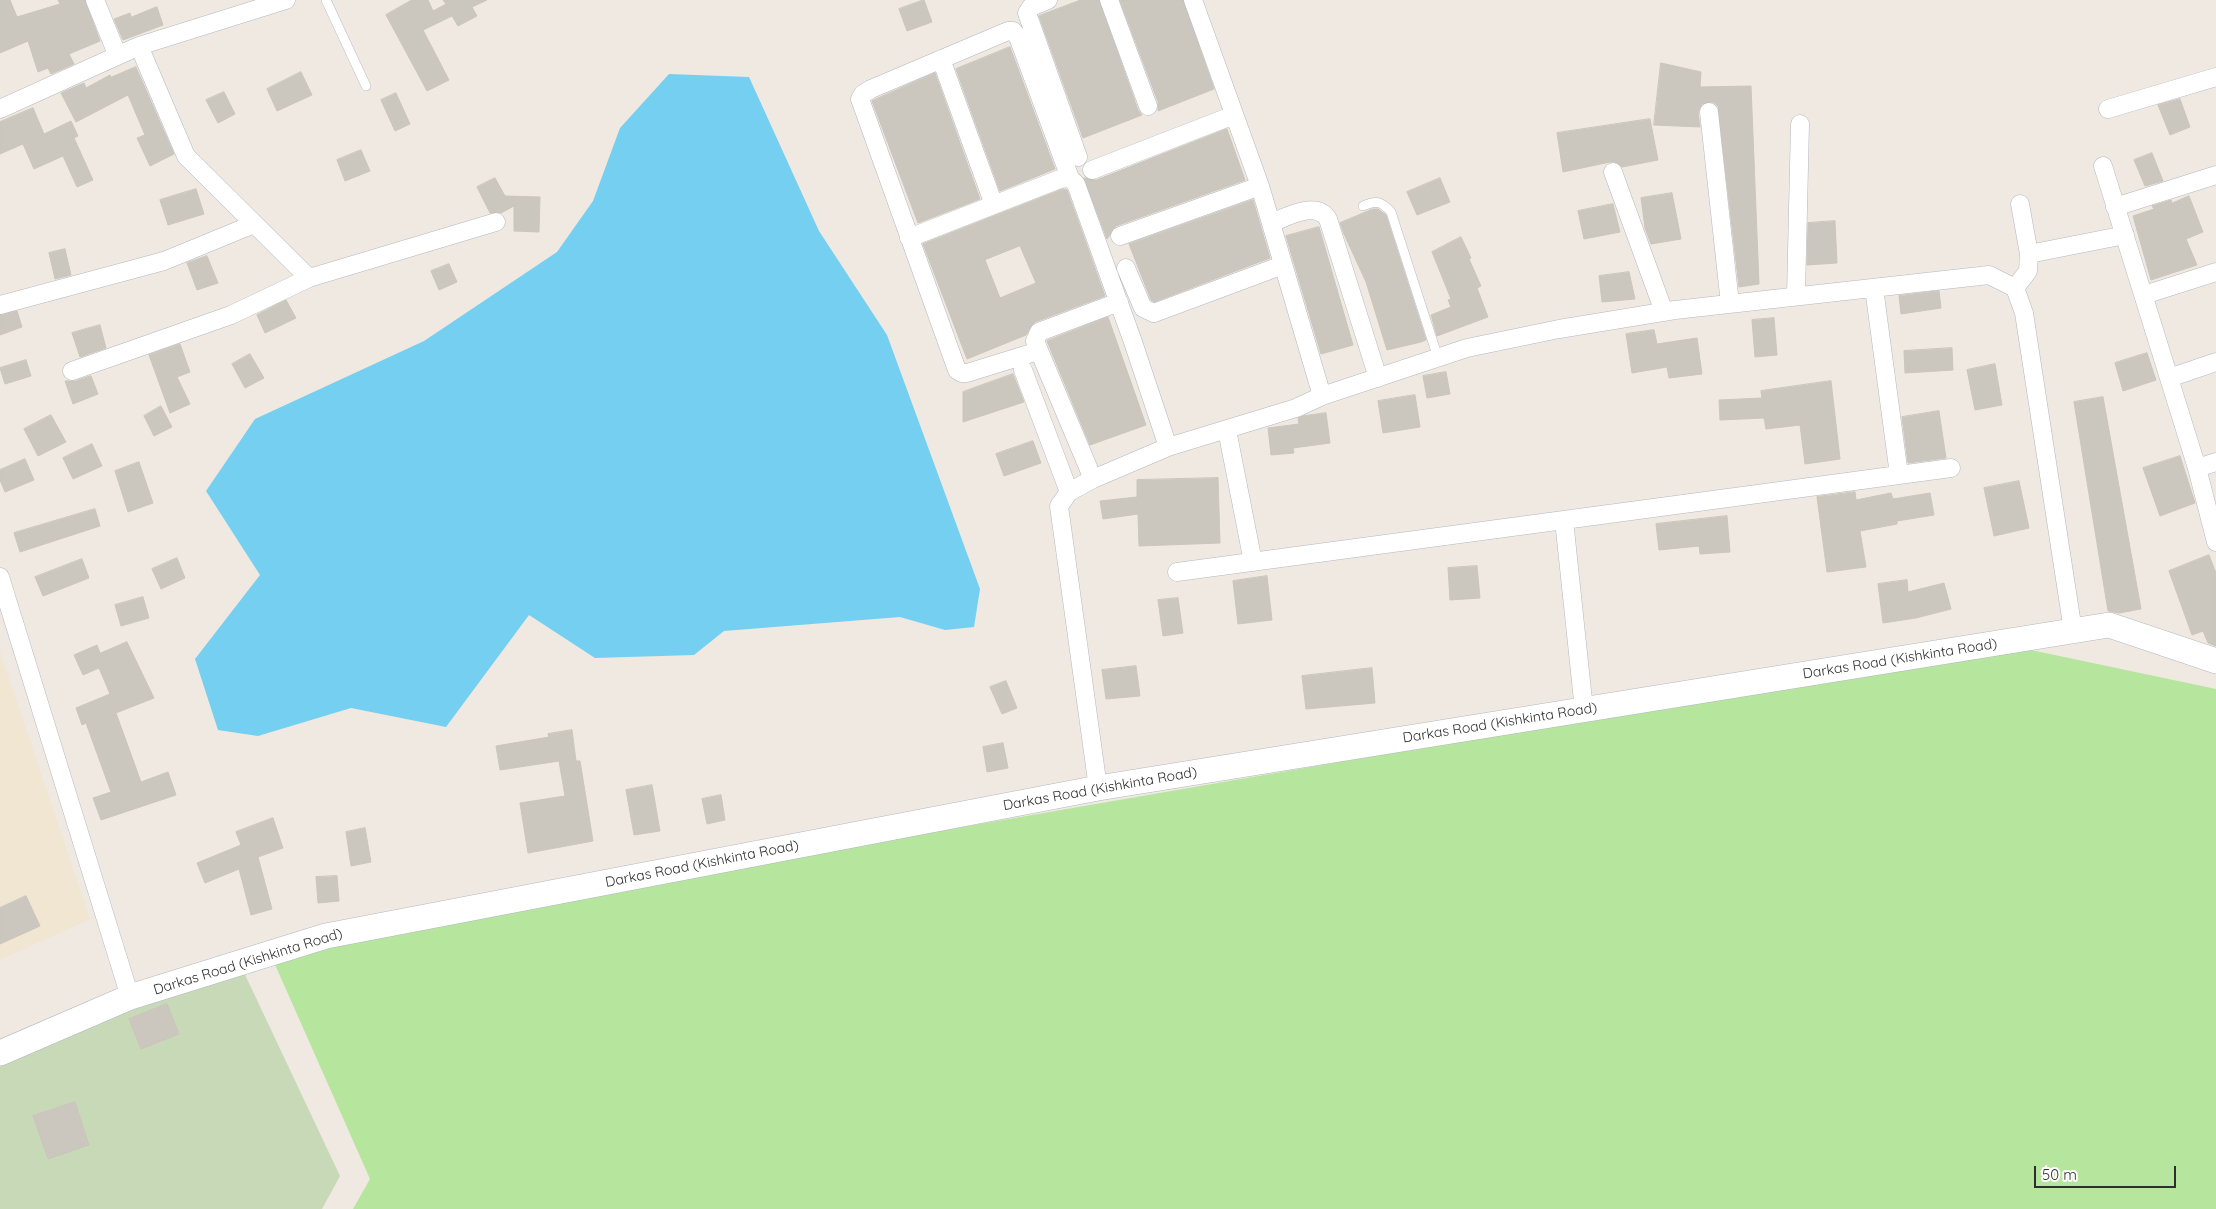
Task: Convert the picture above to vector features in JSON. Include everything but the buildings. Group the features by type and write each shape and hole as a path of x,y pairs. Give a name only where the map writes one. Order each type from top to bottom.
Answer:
{"main road":[{"name":"Darkas Road (Kishkinta Road)","path":"0,1053 130,997 326,936 1098,788 2109,625 2216,661"}],"street":[{"path":"95,0 117,54"},
{"path":"0,109 117,54 286,0"},
{"path":"1048,0 1031,7 1028,14 1078,157"},
{"path":"1109,0 1148,106"},
{"path":"1193,0 1260,186 1322,396"},
{"path":"1038,350 967,373 957,370 860,99 870,89 1008,31 1013,31 1018,37 1070,178 1076,184 1119,302 1168,447"},
{"path":"139,46 186,156 309,278"},
{"path":"941,59 994,205"},
{"path":"2108,109 2216,77"},
{"path":"1709,112 1730,304"},
{"path":"1092,170 1234,115"},
{"path":"1796,296 1800,124"},
{"path":"2103,166 2197,468 2216,542"},
{"path":"1613,172 1664,312"},
{"path":"2115,207 2216,175"},
{"path":"909,238 1070,178"},
{"path":"1120,236 1260,186"},
{"path":"2016,288 2028,271 2029,254 2020,204"},
{"path":"1271,223 1317,209 1324,213 1328,219 1378,378"},
{"path":"72,371 231,315 309,278 496,222"},
{"path":"0,306 164,261 254,224"},
{"path":"2029,254 2125,235"},
{"path":"1126,268 1143,308 1154,313 1283,265"},
{"path":"2144,296 2216,272"},
{"path":"1098,788 1059,506 1070,492 1093,479 1168,447 1296,408 1322,396 1467,348 1559,328 1664,312 1796,296 1989,276 2016,288 2024,314 2073,631"},
{"path":"1874,288 1899,475"},
{"path":"1093,479 1035,341 1039,332 1119,302"},
{"path":"2169,378 2216,362"},
{"path":"1023,370 1070,492"},
{"path":"1227,430 1252,562"},
{"path":"2197,468 2216,462"},
{"path":"1177,572 1952,468"},
{"path":"1564,520 1584,710"},
{"path":"0,578 130,997"}],"lane":[{"path":"326,0 366,86"},
{"path":"1362,206 1374,201 1383,203 1391,212 1438,358"}],"shaded area":[{"path":"0,652 90,919 0,960"}],"green space":[{"path":"2012,646 2216,689 2216,1209 353,1209 370,1179 269,951 835,849"},
{"path":"240,964 340,1176 322,1209 0,1209 0,1063"}],"water":[{"path":"669,74 749,77 819,231 887,335 980,589 974,627 945,630 900,617 724,631 694,655 595,658 529,615 446,727 351,708 258,736 218,730 195,659 260,575 206,491 255,419 424,341 557,252 593,201 620,128"}]}
